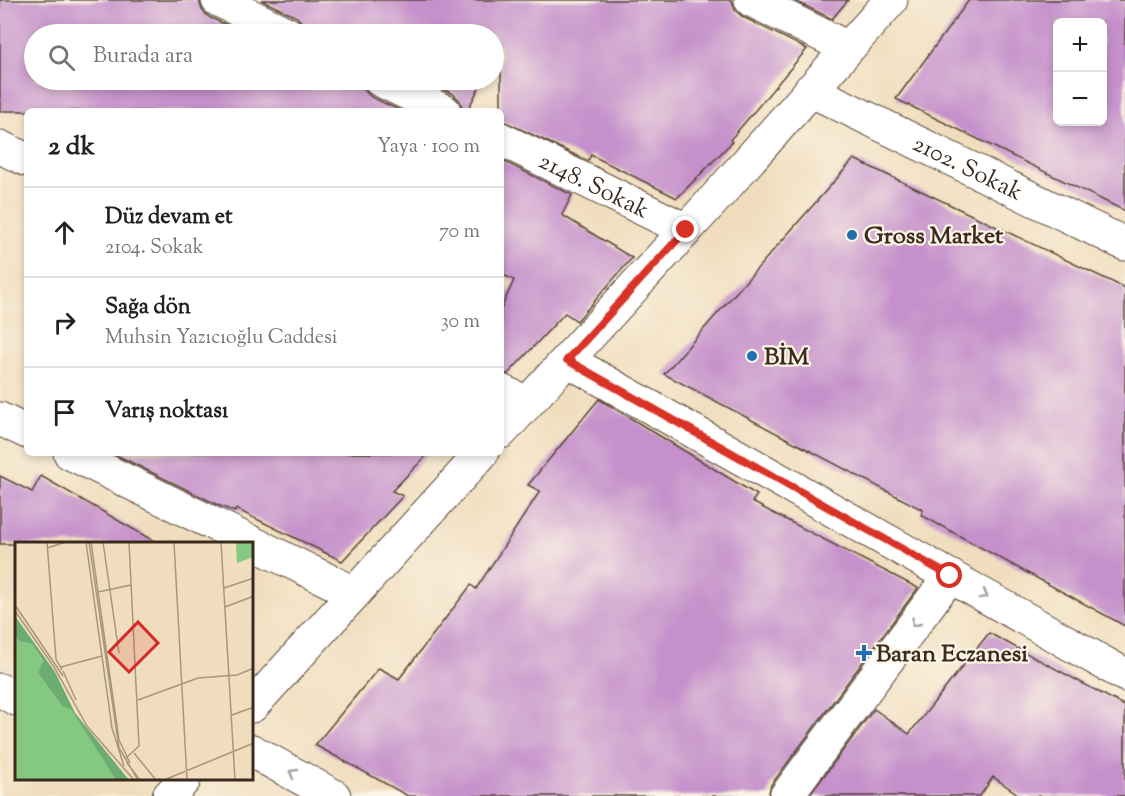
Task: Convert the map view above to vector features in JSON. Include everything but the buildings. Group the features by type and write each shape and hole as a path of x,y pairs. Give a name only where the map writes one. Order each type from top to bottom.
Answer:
{"street":[{"path":"218,0 267,24"},
{"path":"751,0 848,48"},
{"path":"504,424 514,397 567,360 891,0"},
{"path":"401,90 438,108"},
{"name":"2102. Sokak","path":"810,90 1125,244"},
{"name":"2148. Sokak","path":"504,140 686,230"},
{"path":"0,147 24,159"},
{"path":"567,360 1125,675"},
{"path":"0,418 24,430"},
{"path":"76,456 251,542"},
{"path":"254,703 479,456"},
{"path":"254,544 354,593"},
{"path":"786,796 950,576"},
{"path":"0,690 15,698"},
{"path":"254,752 334,796"}],"place":[{"name":"Gross Market","path":"852,235"},
{"name":"BİM","path":"752,356"},
{"name":"Baran Eczanesi","path":"864,653"}],"route":[{"path":"686,230 567,360 950,576"}]}
